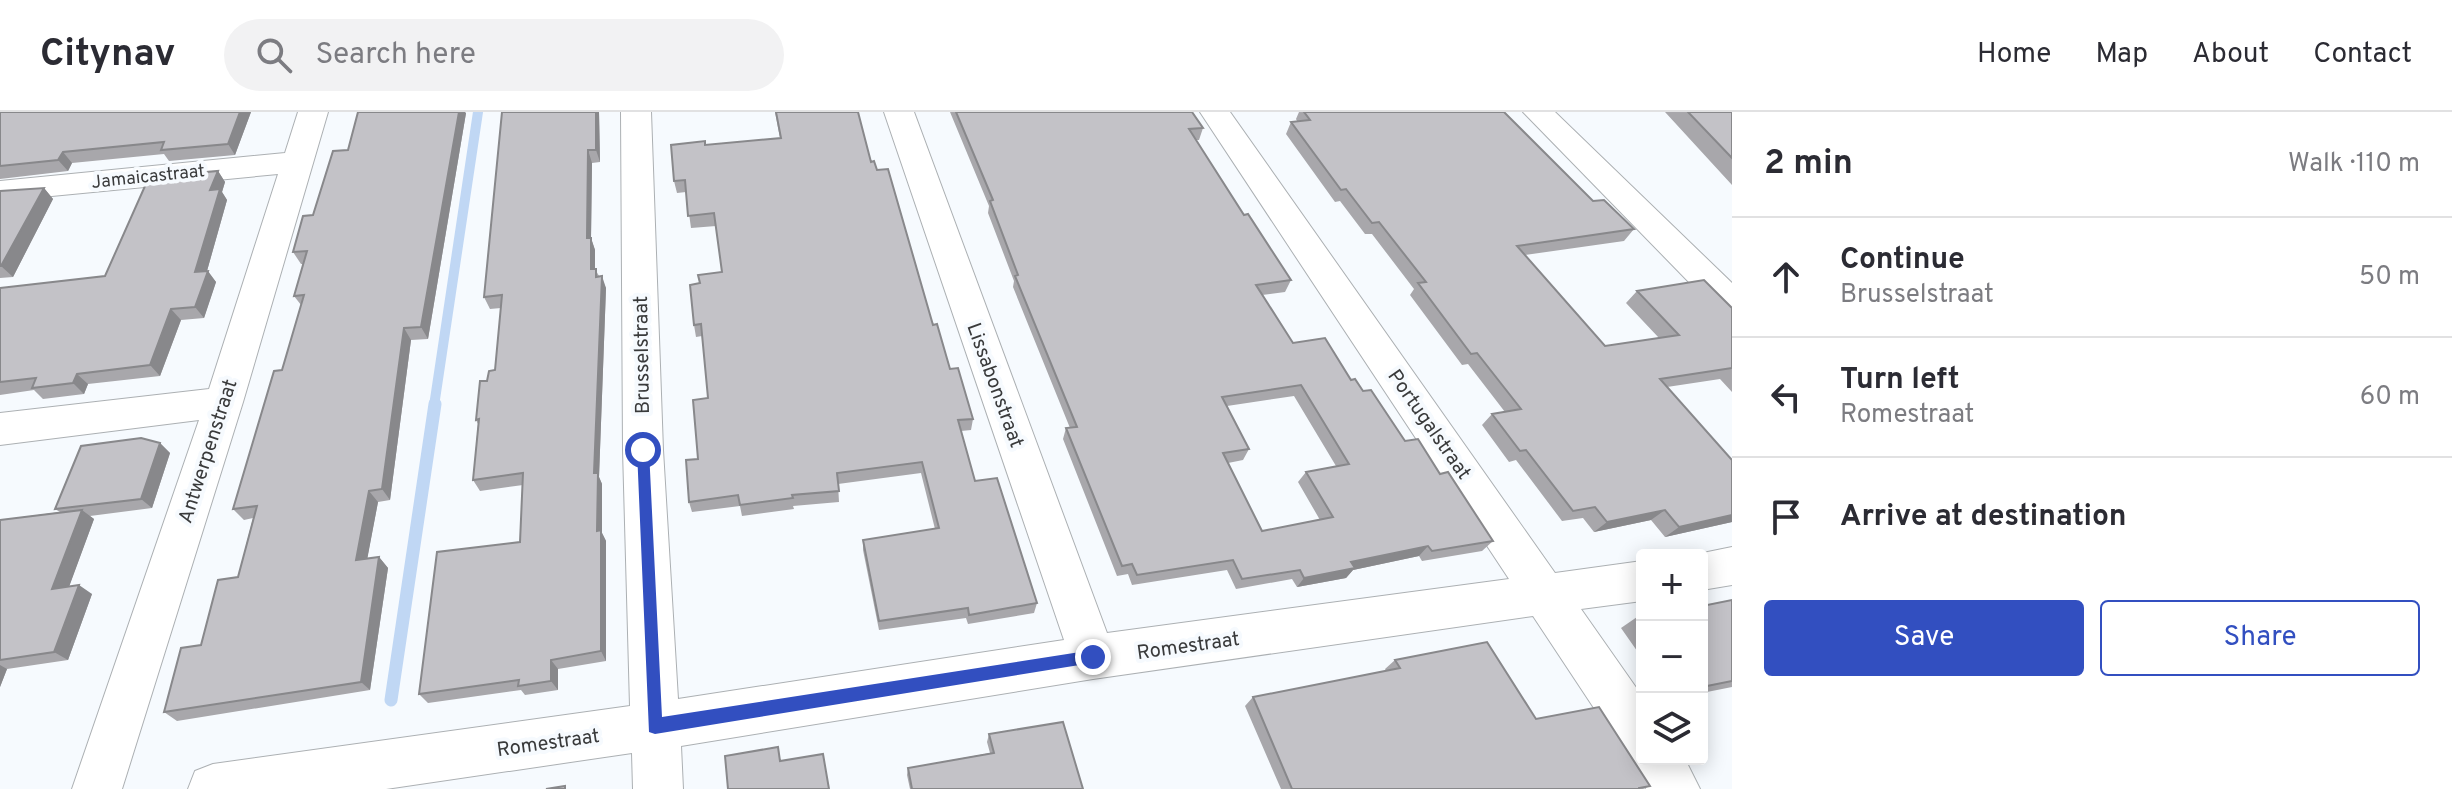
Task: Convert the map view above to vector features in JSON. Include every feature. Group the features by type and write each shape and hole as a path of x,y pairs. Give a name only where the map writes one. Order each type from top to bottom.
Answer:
{"street":[{"name":"Antwerpenstraat","path":"97,789 224,402 313,112"},
{"name":"Brusselstraat","path":"636,112 643,450 658,789"},
{"name":"Lissabonstraat","path":"899,112 1093,657"},
{"name":"Portugalstraat","path":"1215,112 1636,729"},
{"path":"1538,112 1732,304"},
{"name":"Jamaicastraat","path":"0,191 297,162"},
{"path":"0,429 224,402"},
{"path":"1708,570 1732,566"},
{"name":"Romestraat","path":"213,789 655,726 1093,657 1636,582"},
{"path":"1660,765 1675,789"}],"building":[{"path":"0,112 240,112 228,144 161,150 164,142 63,152 58,160 0,166"},
{"path":"358,112 459,112 421,327 404,328 382,489 369,491 356,560 379,557 361,682 164,712 181,648 201,645 218,580 238,577 257,506 233,509 274,371 282,370 304,295 294,296 307,251 293,252 303,216 313,215 333,151 348,150"},
{"path":"502,112 596,112 596,150 588,150 587,238 591,238 591,269 596,269 596,277 602,276 594,473 598,473 597,531 601,530 601,651 551,660 551,681 518,686 519,680 419,694 437,552 520,542 523,473 473,480 480,381 487,381 489,371 495,370 502,295 484,297"},
{"path":"776,112 858,112 871,162 874,161 877,170 888,169 933,325 937,324 950,369 958,368 973,419 958,420 975,481 997,478 1037,603 969,615 968,608 879,621 863,540 939,528 922,462 837,473 839,491 792,495 793,498 740,505 738,495 689,502 686,460 698,459 693,400 708,398 701,324 694,325 690,285 700,283 698,275 722,272 714,213 688,216 685,180 674,181 671,145 781,138"},
{"path":"956,112 1192,112 1203,128 1189,129 1244,215 1248,214 1291,280 1256,285 1293,343 1325,338 1351,380 1355,379 1363,391 1371,390 1405,441 1418,439 1440,474 1448,472 1493,541 1432,551 1428,546 1351,562 1355,568 1304,578 1300,570 1242,579 1233,560 1137,575 1132,564 1122,566 1066,428 1077,427 1015,276 1018,275 990,201 993,200","holes":["1301,385 1349,464 1306,472 1333,517 1262,531 1223,453 1249,449 1222,397"]},
{"path":"1304,112 1504,112 1593,201 1604,200 1634,229 1517,246 1605,346 1679,335 1637,291 1704,280 1732,308 1732,368 1660,379 1732,460 1732,515 1679,527 1665,510 1607,522 1595,507 1573,511 1526,450 1520,451 1492,414 1521,409 1477,353 1471,354 1418,283 1426,282 1379,222 1372,223 1346,189 1341,190 1291,122 1310,120"},
{"path":"1688,112 1732,112 1732,158"},
{"path":"218,171 210,190 220,189 195,272 208,271 195,307 171,309 150,365 77,374 73,383 32,388 36,378 0,382 0,288 105,276 149,177"},
{"path":"44,188 1,266 0,266 0,191"},
{"path":"141,438 160,443 141,499 55,509 81,446"},
{"path":"82,510 52,589 79,585 54,652 0,660 0,520"},
{"path":"1732,600 1732,681 1708,686 1708,621 1708,605"},
{"path":"1487,642 1536,719 1599,707 1650,786 1639,789 1292,789 1253,697 1400,668 1395,660"},
{"path":"1063,722 1083,789 912,789 908,768 994,753 989,734"},
{"path":"778,747 780,761 823,754 829,789 728,789 725,756"}],"waterway":[{"path":"434,406 478,112"},
{"path":"391,700 435,404"}],"route":[{"path":"643,450 655,726 1093,657"}]}
